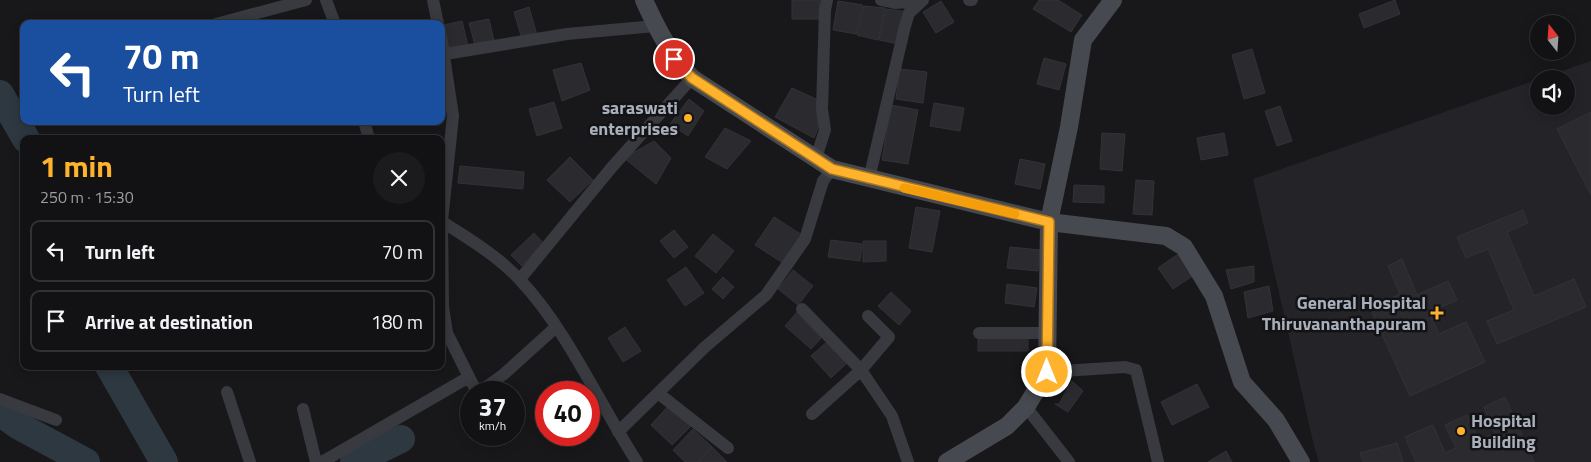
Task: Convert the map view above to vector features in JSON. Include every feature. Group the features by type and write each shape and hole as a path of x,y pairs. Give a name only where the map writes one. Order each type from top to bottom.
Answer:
{"street":[{"path":"231,20 306,0"},
{"path":"326,0 334,20"},
{"path":"433,0 437,20"},
{"path":"644,0 655,26 674,59 692,78 832,169 1049,222 1166,236 1184,247 1214,296 1242,382 1276,420 1301,462"},
{"path":"816,158 825,130 822,109 824,10 827,0"},
{"path":"880,0 895,3 922,0"},
{"path":"869,179 905,26 909,13 922,0"},
{"path":"947,462 1007,426 1026,407 1047,372 1049,222 1068,127 1082,40 1114,0"},
{"path":"445,186 453,116 445,54 567,34 655,26"},
{"path":"520,279 612,167 692,78"},
{"path":"618,432 705,347 766,294 805,239 823,181 832,169"},
{"path":"445,224 484,250 520,279 556,327 637,462"},
{"path":"802,309 861,370 892,416 908,462"},
{"path":"812,414 861,370 889,337 868,316"},
{"path":"445,323 447,334 471,381"},
{"path":"494,381 556,327"},
{"path":"979,333 1047,333"},
{"path":"1047,372 1125,367 1136,370 1158,462"},
{"path":"322,462 468,377"},
{"path":"227,392 250,462"},
{"path":"658,393 728,448"},
{"path":"0,399 56,420"},
{"path":"1026,407 1069,462"},
{"path":"303,409 316,462"}],"shaded area":[{"name":"General Hospital Thiruvananthapuram","path":"1591,61 1591,462 1319,462 1253,179 1530,82 1530,115 1575,115 1575,70 1565,70"}],"building":[{"path":"792,0 820,0 819,19 792,19"},
{"path":"1039,0 1058,0 1082,15 1071,32 1033,9"},
{"path":"1395,0 1400,14 1364,28 1359,14"},
{"path":"838,1 863,5 856,34 833,30"},
{"path":"941,1 954,22 936,33 923,12"},
{"path":"864,6 885,8 878,40 857,35"},
{"path":"529,7 537,35 522,39 514,12"},
{"path":"886,9 908,12 899,44 879,40"},
{"path":"489,19 494,41 475,45 469,23"},
{"path":"462,21 468,46 449,50 445,25"},
{"path":"1252,49 1265,93 1244,99 1232,55"},
{"path":"1044,58 1066,64 1059,90 1037,84"},
{"path":"581,63 590,90 562,101 553,70"},
{"path":"900,69 927,72 923,103 896,99"},
{"path":"792,88 816,99 821,121 814,138 775,117"},
{"name":"saraswati enterprises","path":"689,99 704,111 688,136 670,124"},
{"path":"554,102 562,128 537,136 529,109"},
{"path":"934,103 964,108 960,131 930,126"},
{"path":"891,105 918,110 908,164 882,160"},
{"path":"1280,106 1292,141 1277,146 1265,111"},
{"path":"1591,112 1591,195 1557,129"},
{"path":"725,128 751,141 727,169 705,157"},
{"path":"1102,133 1125,134 1122,171 1100,169"},
{"path":"1224,133 1228,155 1201,160 1197,138"},
{"path":"654,141 671,158 656,184 624,158"},
{"path":"570,157 593,180 570,202 547,180"},
{"path":"1020,159 1045,164 1040,189 1015,184"},
{"path":"460,166 524,172 523,189 458,183"},
{"path":"1136,180 1154,181 1152,215 1133,214"},
{"path":"1074,185 1104,186 1104,203 1073,202"},
{"path":"916,207 940,211 932,252 909,248"},
{"path":"1523,210 1528,223 1507,232 1534,296 1574,279 1586,307 1497,344 1487,321 1514,310 1488,249 1466,258 1457,237"},
{"path":"774,217 802,235 783,263 755,245"},
{"path":"674,230 688,247 674,258 660,241"},
{"path":"534,233 545,245 522,266 511,255"},
{"path":"713,234 734,251 716,273 695,256"},
{"path":"831,240 862,244 860,261 828,257"},
{"path":"863,241 886,241 886,261 863,262"},
{"path":"1010,247 1040,250 1038,271 1007,268"},
{"path":"1178,254 1194,275 1173,289 1158,268"},
{"path":"1402,259 1417,295 1448,281 1457,300 1429,312 1439,334 1466,322 1485,362 1410,396 1370,308 1400,294 1388,266"},
{"path":"1254,266 1254,282 1231,289 1226,270"},
{"path":"686,267 704,293 685,306 667,280"},
{"path":"793,270 813,286 798,305 778,289"},
{"path":"723,277 734,287 723,299 712,289"},
{"path":"1007,284 1037,288 1034,307 1005,303"},
{"path":"1269,286 1273,311 1248,318 1244,292"},
{"path":"891,292 911,311 899,325 878,306"},
{"path":"798,311 824,335 811,349 785,326"},
{"path":"625,327 641,351 623,362 608,338"},
{"path":"978,336 1028,336 1028,351 978,351"},
{"path":"829,340 848,362 831,378 811,356"},
{"path":"1072,381 1083,391 1068,412 1055,404 1059,404"},
{"path":"1197,384 1209,407 1172,425 1161,402"},
{"name":"Hospital Building","path":"1505,397 1534,462 1416,462 1405,437 1433,425 1445,453 1456,448 1445,425 1467,415 1479,440 1495,433 1484,407"},
{"path":"669,405 691,426 672,445 651,425"},
{"path":"693,429 712,447 697,462 685,462 673,450"},
{"path":"1397,443 1403,462 1363,462 1360,453"},
{"path":"712,447 727,462 697,462"},
{"path":"1226,451 1232,462 1208,462"}],"waterway":[{"path":"0,94 24,135"},
{"path":"111,370 164,462"},
{"path":"0,412 19,426 86,462"},
{"path":"354,462 401,439"}],"slow traffic":[{"path":"904,188 1015,214"}],"place":[{"name":"saraswati enterprises","path":"688,118"},
{"name":"General Hospital Thiruvananthapuram","path":"1437,313"},
{"name":"Hospital Building","path":"1461,431"}],"route":[{"path":"674,59 692,78 832,169 932,195 1049,222 1047,372"}]}
